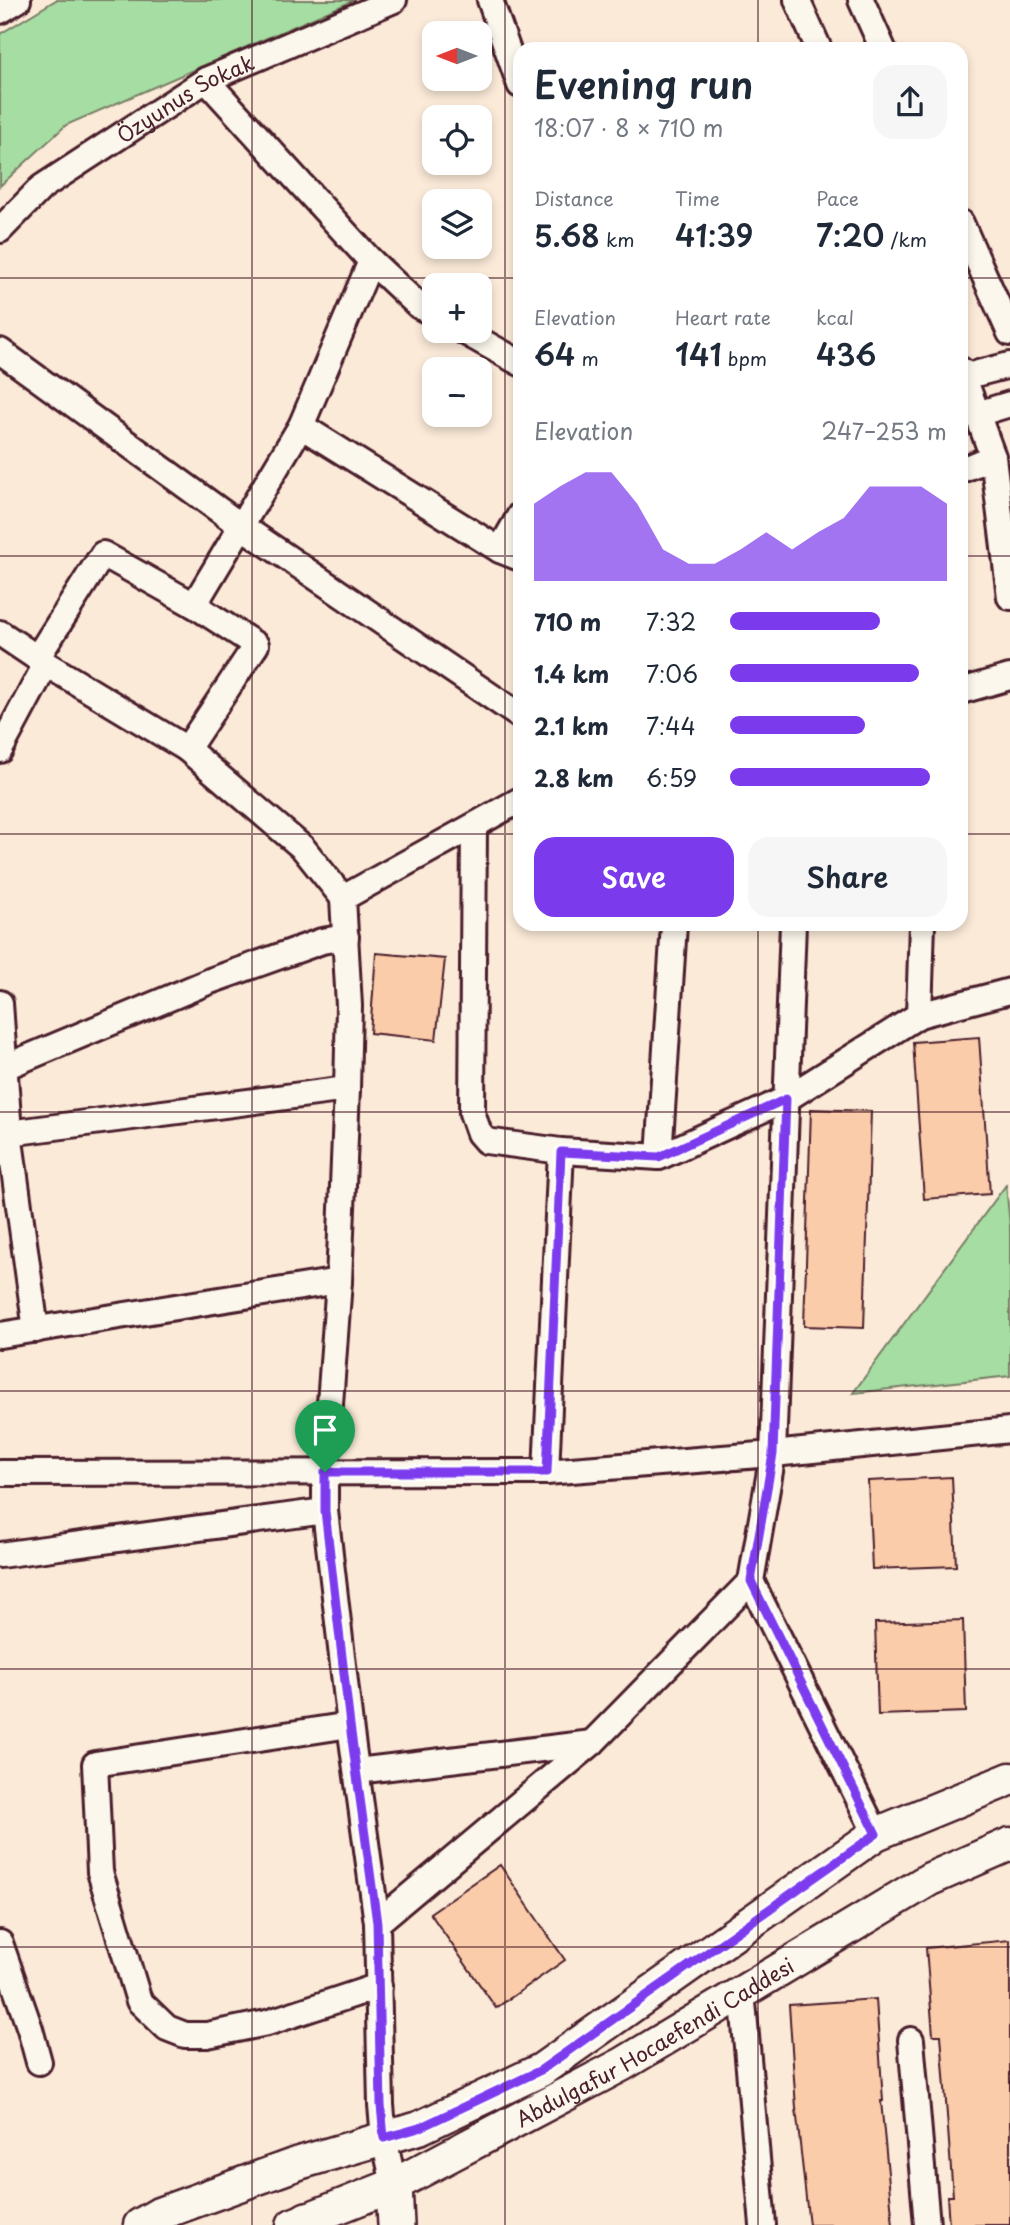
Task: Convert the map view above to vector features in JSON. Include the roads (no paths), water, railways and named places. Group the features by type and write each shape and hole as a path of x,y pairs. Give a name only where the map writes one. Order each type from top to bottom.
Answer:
{"main road":[{"path":"394,2185 396,2225"}],"street":[{"path":"0,11 18,0"},
{"name":"Özyunus Sokak","path":"0,230 42,187 206,80 394,0"},
{"path":"490,0 513,65"},
{"path":"797,0 817,42"},
{"path":"861,0 880,42"},
{"path":"206,80 371,261 422,308"},
{"path":"968,239 1010,333"},
{"path":"194,605 301,426 371,261"},
{"path":"984,276 1010,290"},
{"path":"484,343 513,359"},
{"path":"0,352 241,526 513,711"},
{"path":"968,372 1010,365"},
{"path":"968,389 993,457 1010,597"},
{"path":"977,414 1010,404"},
{"path":"301,426 510,554"},
{"path":"968,467 993,457"},
{"path":"0,750 42,661 103,554 194,605 256,645 187,749"},
{"path":"0,633 187,749 303,848 343,898 349,1006 347,1090 325,1511 377,1923 381,2105 384,2138 394,2185"},
{"path":"968,689 1010,677"},
{"path":"343,898 513,804"},
{"path":"474,827 472,1113 479,1133 486,1141 561,1152 659,1157 786,1099 919,1016 1010,990"},
{"path":"659,1157 674,931"},
{"path":"377,1923 592,1743 751,1581 773,1454 793,931"},
{"path":"919,1016 922,931"},
{"path":"5,1067 210,981 322,941 346,937"},
{"path":"0,1003 9,1133 36,1330"},
{"path":"9,1133 347,1090"},
{"path":"547,1472 561,1152"},
{"path":"0,1335 339,1281"},
{"path":"0,1474 547,1472 773,1454 1010,1430"},
{"path":"0,1555 325,1511"},
{"path":"751,1581 876,1834"},
{"path":"350,1725 95,1764 100,1872 139,2001 167,2028 185,2035 207,2035 267,2023 379,1986"},
{"path":"357,1771 592,1743"},
{"path":"140,2225 159,2214 299,2163 419,2128 541,2070 876,1834 1010,1779"},
{"name":"Abdulgafur Hocaefendi Caddesi","path":"303,2223 394,2185 623,2064 930,1879 1010,1844"},
{"path":"0,1943 39,2062"},
{"path":"742,1991 763,2225"},
{"path":"911,2040 927,2225"}]}
